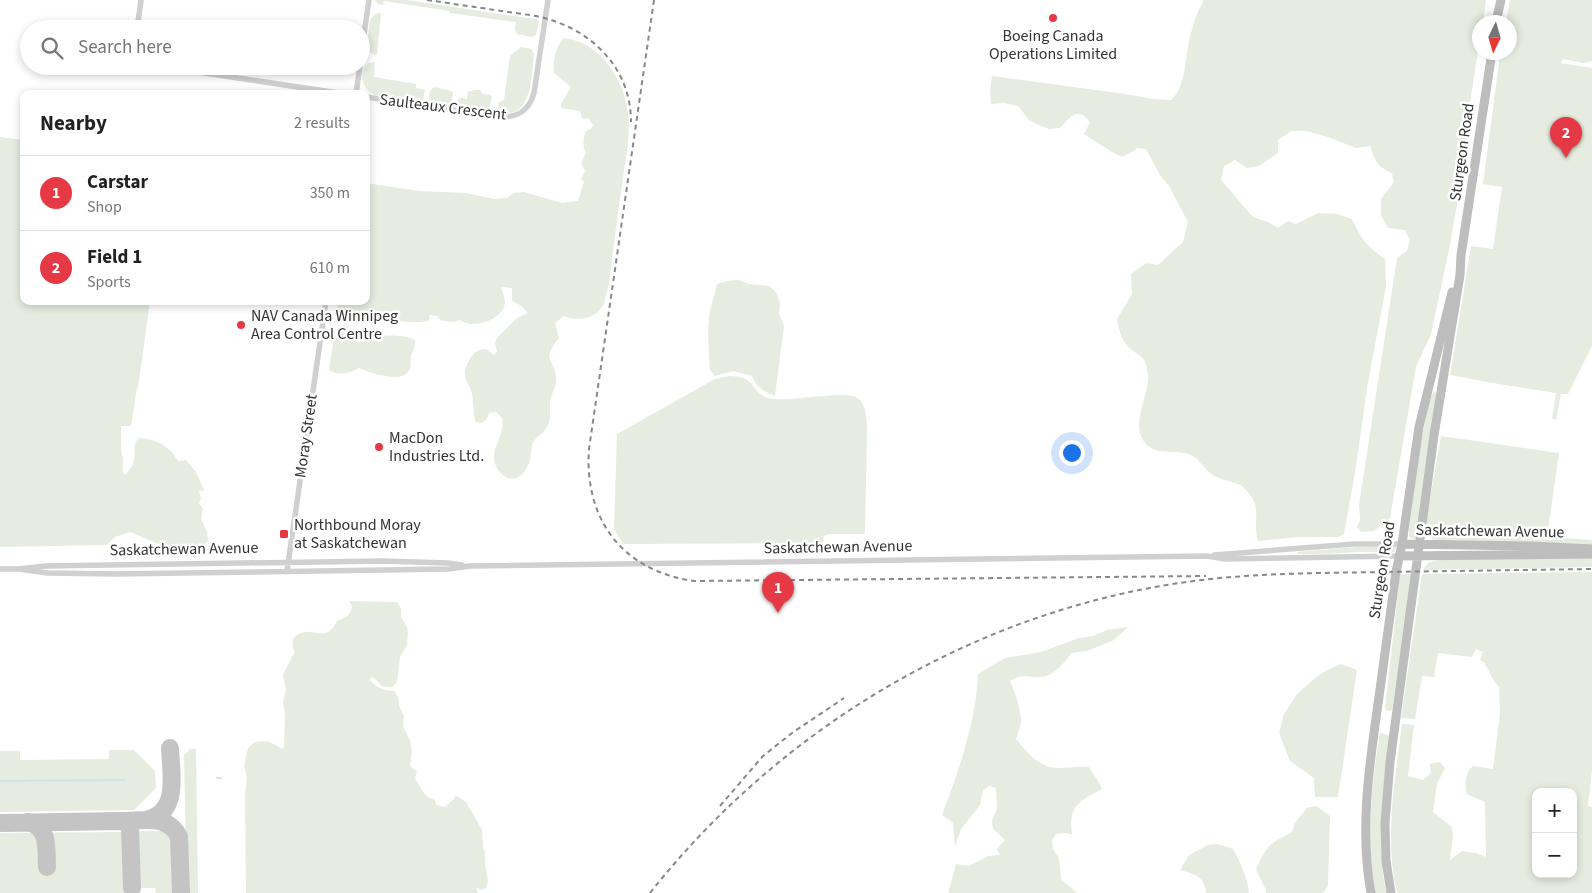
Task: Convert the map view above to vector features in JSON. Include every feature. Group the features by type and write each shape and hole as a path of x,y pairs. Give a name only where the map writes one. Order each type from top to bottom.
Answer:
{"main road":[{"path":"1497,15 1499,0"},
{"name":"Sturgeon Road","path":"1371,893 1366,838 1369,776 1396,572 1402,544 1419,427 1461,255 1491,60"},
{"name":"Sturgeon Road","path":"1391,893 1385,842 1386,805 1395,721 1436,426 1460,275 1461,255"},
{"name":"Saskatchewan Avenue","path":"1402,544 1592,549"},
{"name":"Saskatchewan Avenue","path":"1399,556 1592,554"}],"street":[{"path":"138,20 141,0"},
{"path":"366,20 369,0"},
{"name":"Saulteaux Crescent","path":"370,98 502,117 516,116 526,109 532,99 548,0"},
{"path":"218,75 318,90"},
{"path":"357,90 359,75"},
{"name":"Moray Street","path":"287,571 325,305"},
{"name":"Saskatchewan Avenue","path":"0,569 45,566 287,562 382,561 448,563 470,566 1207,556 1225,553 1344,545 1402,544"},
{"name":"Saskatchewan Avenue","path":"1207,556 1225,559 1399,556"},
{"name":"Saskatchewan Avenue","path":"19,569 47,573 114,574 448,570 470,566"}],"shaded area":[{"path":"375,0 407,0 539,21 536,35 532,37 517,34 515,30 516,22 384,1 383,5 378,4"},
{"path":"1204,0 1486,0 1484,15 1472,15 1472,60 1477,60 1467,123 1464,164 1449,250 1431,334 1416,367 1390,518 1374,531 1361,532 1357,527 1360,520 1359,505 1397,258 1407,251 1410,240 1405,230 1388,228 1381,215 1381,199 1394,182 1392,173 1377,162 1370,146 1356,148 1306,131 1291,131 1278,140 1278,153 1259,166 1247,168 1235,160 1224,166 1221,180 1253,217 1278,228 1288,221 1296,224 1318,213 1337,214 1352,219 1365,242 1385,259 1386,286 1367,388 1344,534 1338,537 1299,537 1258,541 1255,503 1243,487 1213,475 1196,458 1188,454 1160,451 1151,448 1142,438 1139,430 1139,421 1147,385 1147,368 1141,356 1130,349 1124,341 1117,319 1132,294 1131,274 1146,263 1158,265 1183,242 1188,222 1169,186 1160,175 1146,149 1137,148 1122,157 1112,152 1084,134 1090,122 1081,115 1077,114 1070,117 1060,128 1049,129 1029,120 1018,106 1004,103 991,104 992,76 1171,100 1180,88 1189,41 1197,14"},
{"path":"1510,0 1592,0 1592,61 1584,63 1563,59 1561,63 1592,68 1592,346 1568,394 1561,394 1556,420 1552,418 1556,393 1450,375 1471,246 1493,249 1502,187 1483,184 1499,60 1517,60 1517,15 1507,15"},
{"path":"381,13 377,54 375,55 370,52 370,20 375,14"},
{"path":"564,38 577,41 589,47 608,64 626,100 629,131 609,284 604,303 597,313 592,316 575,319 564,316 555,323 559,338 553,346 549,357 556,375 556,383 550,401 549,424 535,439 531,449 530,460 525,470 520,476 511,478 500,472 494,459 495,449 503,424 502,418 496,412 489,413 486,420 481,423 475,421 472,394 465,372 468,363 476,352 484,349 494,355 497,352 495,343 497,338 517,318 528,313 520,305 512,301 512,288 501,287 505,302 499,314 487,322 472,324 460,320 453,322 440,320 438,316 430,315 429,320 422,322 387,319 343,312 337,305 370,305 370,184 419,191 466,193 494,199 507,198 514,193 524,192 562,203 578,201 584,182 581,179 585,171 581,163 586,153 583,145 584,136 586,131 591,129 593,125 589,119 582,118 580,111 561,108 561,104 571,87 554,73 555,54"},
{"path":"521,47 531,49 534,54 528,93 525,102 519,109 511,113 501,113 498,108 499,102 504,100 510,56"},
{"path":"375,62 374,77 416,84 416,88 425,90 423,100 419,102 371,93 364,85 362,75 370,75 370,63"},
{"path":"434,87 452,91 451,104 448,106 431,103 429,99 430,91"},
{"path":"480,90 483,94 491,95 489,110 461,108 458,106 460,98 467,99 468,91"},
{"path":"0,137 20,140 20,305 149,305 131,426 121,426 123,473 126,475 133,464 135,444 139,438 160,443 171,451 179,461 186,460 196,472 204,490 199,491 201,499 199,503 203,509 201,519 207,532 208,541 203,545 184,545 168,548 130,532 115,537 107,545 0,547"},
{"path":"738,280 749,284 770,286 777,294 780,304 779,314 784,326 775,396 761,389 752,376 733,371 715,376 710,370 709,315 717,284"},
{"path":"350,328 377,333 382,336 400,336 415,341 408,372 399,377 392,377 359,368 345,373 330,371 334,337 340,331"},
{"path":"729,376 749,381 758,392 768,398 789,399 844,395 854,396 860,400 865,412 867,425 864,534 828,534 824,536 823,543 623,544 614,529 617,434 715,379"},
{"path":"1434,391 1437,395 1415,539 1409,538 1409,531 1418,458 1430,397"},
{"path":"1441,436 1559,453 1547,537 1592,540 1592,548 1435,541 1428,533 1426,522"},
{"path":"1356,547 1396,547 1395,552 1298,554 1298,552"},
{"path":"1592,557 1592,567 1423,570 1428,563 1443,559"},
{"path":"1592,572 1592,770 1588,806 1592,807 1592,893 1397,893 1391,851 1391,830 1402,724 1414,725 1408,776 1423,780 1431,773 1430,764 1440,762 1445,768 1437,784 1433,812 1452,827 1453,837 1450,860 1462,851 1486,857 1485,802 1467,794 1465,783 1468,772 1473,766 1493,769 1500,714 1499,687 1484,662 1480,660 1483,652 1476,649 1472,657 1438,653 1434,677 1422,676 1415,719 1401,718 1422,574"},
{"path":"1400,574 1412,574 1392,710 1387,711 1385,709"},
{"path":"349,601 397,602 401,609 401,617 408,632 407,645 400,657 397,682 392,687 387,687 382,686 373,677 370,680 381,688 394,691 398,697 399,706 404,716 403,726 412,750 410,766 417,772 415,778 423,791 428,797 435,800 436,805 445,807 455,798 455,795 466,802 482,830 488,881 486,888 481,890 476,887 478,893 246,893 245,797 247,777 244,766 248,748 253,743 261,741 271,743 282,749 284,747 285,713 283,703 286,690 283,675 295,653 293,644 295,636 306,632 325,633 329,631 337,621 347,616 350,612 352,606"},
{"path":"1128,627 1114,640 1087,651 1071,653 1066,661 1050,675 1041,677 1022,676 1010,681 1021,716 1016,739 1020,744 1039,762 1051,767 1089,767 1102,789 1081,801 1077,806 1072,817 1072,834 1056,834 1052,840 1053,849 1059,858 1061,879 1077,893 948,893 956,864 969,866 988,856 1000,855 997,849 1005,840 993,829 992,821 997,808 996,788 990,786 983,790 980,805 961,829 955,846 953,823 942,815 970,728 977,692 978,674 1005,658 1041,652 1079,638 1093,636 1107,630"},
{"path":"1341,664 1357,670 1338,797 1315,797 1314,778 1290,761 1279,733 1284,714 1297,694 1315,678"},
{"path":"1380,733 1389,735 1381,834 1381,853 1386,893 1375,893 1370,833 1374,773"},
{"path":"190,749 196,749 198,893 187,893 184,755"},
{"path":"109,750 134,750 155,771 156,788 134,810 0,812 0,751 20,751 20,760 109,759"},
{"path":"1316,806 1330,816 1328,886 1323,893 1266,893 1256,869 1263,854 1273,843 1292,832 1295,823 1307,808"},
{"path":"140,831 163,831 174,841 175,893 156,893 155,888 136,888 135,836"},
{"path":"122,832 127,837 127,888 125,893 0,893 0,833"},
{"path":"1218,844 1233,849 1247,881 1249,893 1206,893 1201,879 1180,870 1189,855 1208,845"}],"waterway":[{"path":"0,781 124,780"}],"taxiway":[{"path":"146,820 157,816 169,801 172,780 170,748"},
{"path":"132,888 130,829 127,822 122,821 154,820 168,825 179,837 181,893"},
{"path":"0,823 122,821"},
{"path":"28,822 35,825 43,834 47,867"}],"railway":[{"path":"427,0 536,16 555,21 573,29 603,52 615,67 624,83 629,102 631,122"},
{"path":"654,0 589,449 589,475 593,498 601,519 613,538 628,554 647,566 669,575 694,581 1206,576"},
{"path":"650,893 704,831 764,774 829,724 899,680 972,643 1049,614 1128,592 1232,577 1318,573 1592,569"},
{"path":"720,806 763,756 792,733 844,698"}],"place":[{"name":"Boeing Canada Operations Limited","path":"1053,18"},
{"name":"Field 1","path":"1566,158"},
{"name":"NAV Canada Winnipeg Area Control Centre","path":"241,325"},
{"name":"MacDon Industries Ltd.","path":"379,447"},
{"name":"Northbound Moray at Saskatchewan","path":"284,534"},
{"name":"Carstar","path":"778,613"}]}
